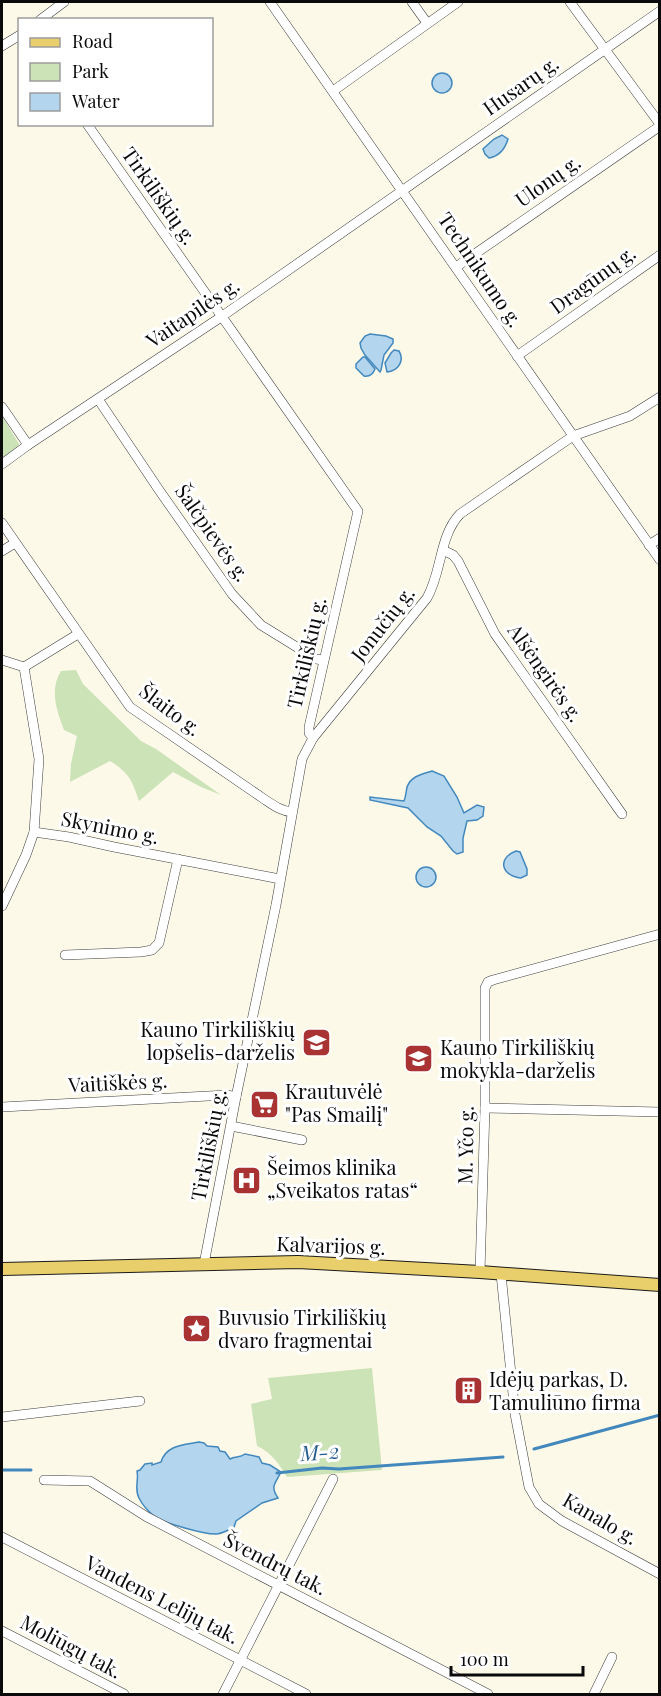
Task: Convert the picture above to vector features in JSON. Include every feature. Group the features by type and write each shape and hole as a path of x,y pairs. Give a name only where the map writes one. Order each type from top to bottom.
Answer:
{"main road":[{"name":"Kalvarijos g.","path":"2,1269 298,1262 660,1285"}],"street":[{"path":"43,18 64,2"},
{"name":"Technikumo g.","path":"270,2 660,560"},
{"path":"412,2 427,23"},
{"path":"333,92 458,2"},
{"path":"570,2 660,125"},
{"name":"Husarų g.","path":"403,191 660,11"},
{"path":"2,46 18,36"},
{"name":"Ulonų g.","path":"456,267 660,125"},
{"name":"Tirkiliškių g.","path":"88,126 358,511 309,727 309,733 313,738 302,759 204,1264"},
{"name":"Vaitapilės g.","path":"2,464 403,191"},
{"name":"Dragūnų g.","path":"517,356 660,255"},
{"name":"Jonučių g.","path":"313,738 427,598 433,587 449,527 460,514 573,436 630,416 660,397"},
{"name":"Šalčpievės g.","path":"98,399 232,594 261,625 316,659 323,660"},
{"path":"2,407 28,445"},
{"name":"Šlaito g.","path":"2,523 130,707 279,809 292,812"},
{"path":"649,545 660,538"},
{"path":"2,551 15,543"},
{"name":"Alšėngirės g.","path":"443,550 453,555 458,561 495,634 622,814"},
{"path":"2,660 24,667 78,634"},
{"path":"2,906 34,832 39,759 24,667"},
{"name":"Skynimo g.","path":"34,832 280,879"},
{"name":"Skynimo g.","path":"65,955 152,950 159,943 178,860"},
{"name":"M. Yčo g.","path":"480,1272 485,1108 485,988 488,982 660,934"},
{"name":"Vaitiškės g.","path":"2,1107 227,1095 236,1097"},
{"path":"485,1108 660,1112"},
{"path":"231,1125 302,1140"},
{"name":"Kanalo g.","path":"501,1274 515,1414 529,1487 539,1504 562,1521 660,1574"},
{"path":"2,1417 140,1401"},
{"path":"222,1695 333,1479"},
{"name":"Švendrų tak.","path":"44,1480 90,1480 147,1517 488,1695"},
{"name":"Vandens Lelijų tak.","path":"2,1537 306,1695"},
{"name":"Moliūgų tak.","path":"2,1631 124,1695"},
{"path":"594,1695 612,1657"}],"green space":[{"path":"2,416 19,444 17,450 2,461"},
{"path":"76,670 83,684 141,741 221,795 173,772 139,801 129,778 122,769 110,761 70,782 77,736 64,730 57,708 55,686 61,671"},
{"path":"372,1368 382,1470 287,1477 271,1455 257,1446 251,1404 272,1399 268,1378"}],"water":[{"path":"442,73 449,76 452,83 449,90 442,93 435,90 432,83 435,76"},
{"path":"502,135 508,139 502,152 489,158 483,149"},
{"path":"370,334 393,339 393,343 384,355 380,372 361,348 360,343 365,336"},
{"path":"394,350 399,351 401,362 394,370 387,372 385,363"},
{"path":"363,357 375,369 370,376 364,376 356,368 356,364"},
{"path":"432,771 444,776 464,813 477,805 484,807 483,816 477,820 467,821 463,852 457,854 453,851 441,836 427,827 408,808 370,800 370,797 404,801 411,780"},
{"path":"516,851 520,852 527,869 527,875 521,878 509,874 504,866 506,858"},
{"path":"426,867 433,870 436,877 433,884 426,887 419,884 416,877 419,870"},
{"path":"199,1442 207,1446 218,1447 230,1459 245,1454 259,1457 262,1463 281,1472 274,1488 278,1498 262,1503 236,1521 234,1527 217,1534 185,1528 154,1516 138,1495 137,1471 145,1464 152,1463 152,1465 161,1462 163,1456 171,1449"}],"waterway":[{"name":"M-2","path":"534,1449 660,1415"},
{"name":"M-2","path":"277,1473 322,1468 339,1469 503,1457"},
{"path":"2,1470 31,1470"}],"place":[{"name":"Kauno Tirkiliškių lopšelis-darželis","path":"316,1042"},
{"name":"Kauno Tirkiliškių mokykla-darželis","path":"419,1059"},
{"name":"Krautuvėlė \"Pas Smailį\"","path":"264,1104"},
{"name":"Šeimos klinika „Sveikatos ratas“","path":"246,1180"},
{"name":"Buvusio Tirkiliškių dvaro fragmentai","path":"197,1329"},
{"name":"Idėjų parkas, D. Tamuliūno firma","path":"468,1391"}]}
